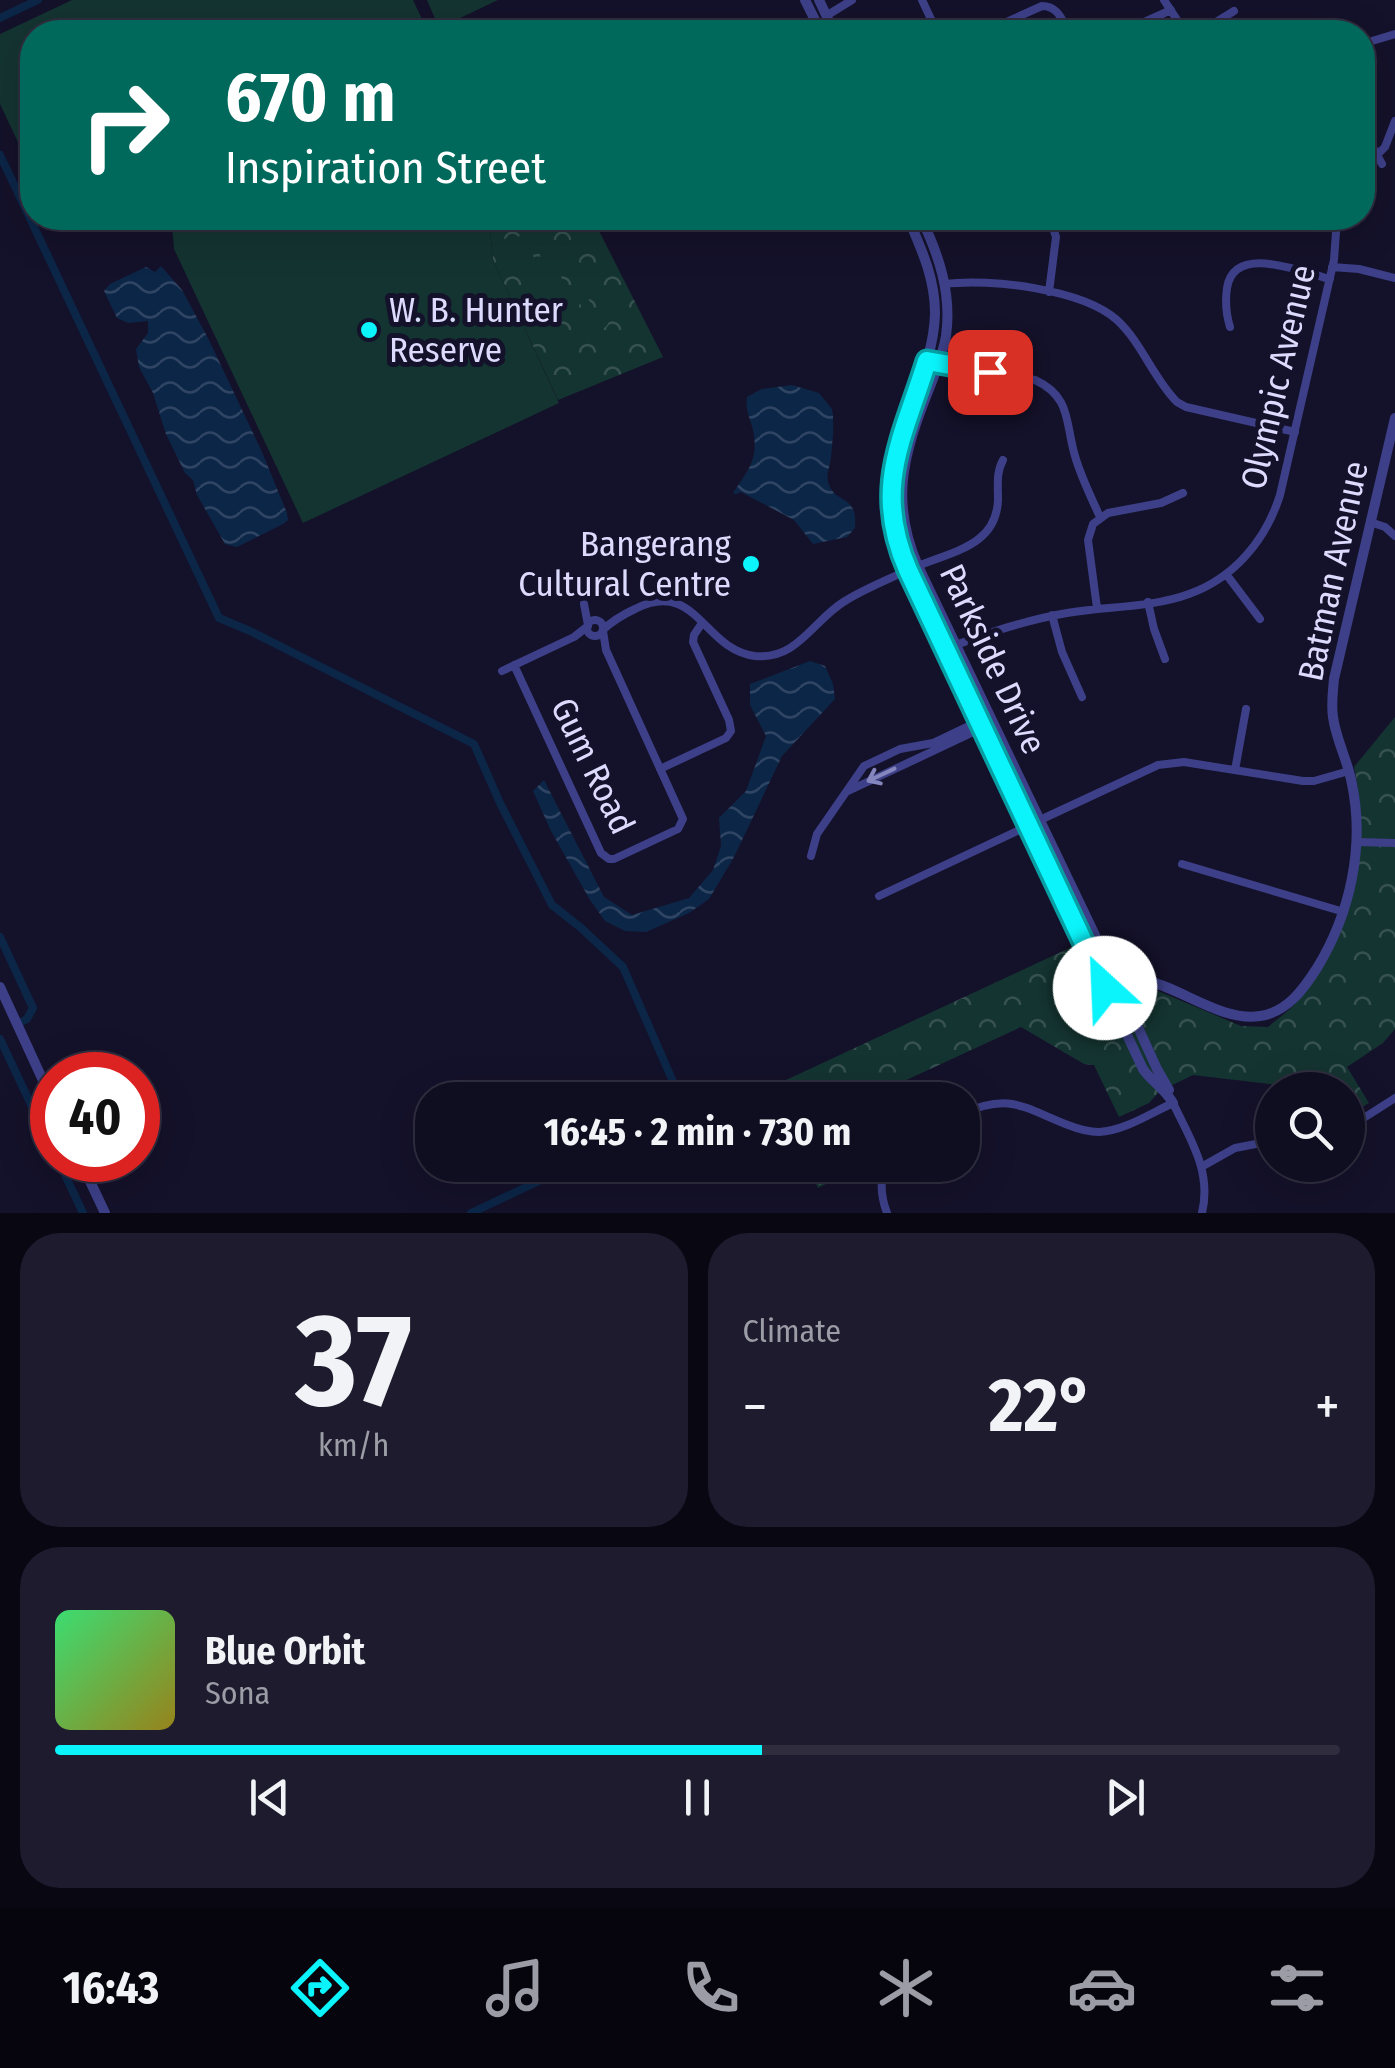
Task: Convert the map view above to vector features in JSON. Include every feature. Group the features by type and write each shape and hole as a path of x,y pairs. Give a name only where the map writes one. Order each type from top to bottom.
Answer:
{"street":[{"path":"804,0 820,10 849,2"},
{"path":"1164,0 1177,20"},
{"path":"1011,20 1042,6 1058,12 1062,20"},
{"path":"1148,20 1170,10"},
{"path":"1219,20 1234,11"},
{"path":"1375,150 1380,159 1395,120"},
{"name":"Parkside Drive","path":"913,230 947,306 946,328 910,438 901,482 913,568 954,651 983,723 1166,1081 1201,1162 1206,1193 1202,1213"},
{"name":"Parkside Drive","path":"927,230 938,257 939,285"},
{"path":"1049,292 1054,230"},
{"name":"Olympic Avenue","path":"954,651 1052,616 1187,595 1226,574 1248,554 1274,514 1330,279 1336,230"},
{"path":"1230,327 1226,308 1228,284 1240,266 1263,263 1330,279"},
{"path":"1333,263 1395,278"},
{"path":"939,285 982,282 1080,299 1116,320 1170,394 1186,406 1295,432"},
{"path":"933,362 1047,385 1067,414 1080,472 1100,516"},
{"name":"Batman Avenue","path":"1115,982 1142,975 1234,1014 1269,1014 1290,1002 1309,980 1331,943 1344,912 1357,842 1356,806 1332,700 1395,418"},
{"path":"502,672 655,600 678,603 728,645 747,654 784,652 801,642 834,608 984,536 997,514 998,471 1003,460"},
{"path":"1097,608 1088,540 1093,524 1108,513 1161,503 1182,493"},
{"path":"1370,522 1385,526 1395,536"},
{"path":"1226,574 1260,620"},
{"path":"678,603 684,590"},
{"path":"1148,602 1165,658"},
{"path":"1052,616 1062,652 1082,697"},
{"path":"603,631 615,618"},
{"path":"660,770 726,738 730,731 729,720 693,642 702,623"},
{"name":"Gum Road","path":"514,666 604,858 614,859 671,833 681,824 682,814 593,627 603,625 606,650"},
{"path":"1235,770 1246,709"},
{"path":"844,794 920,751 983,723"},
{"path":"811,856 815,837 866,764 903,748 920,751"},
{"path":"879,896 1158,765 1184,762 1303,781 1349,771"},
{"name":"Parkside Drive","path":"1034,823 1145,1073 1173,1102"},
{"path":"1357,842 1395,842"},
{"path":"1182,864 1344,912"},
{"path":"1099,975 1115,982 1134,1049"},
{"path":"1131,1011 1136,992 1147,984 1161,985"},
{"path":"0,987 6,1013 30,1058"},
{"path":"1365,1117 1395,1098"},
{"path":"980,1107 1001,1102 1028,1108 1081,1130 1105,1132 1173,1102"},
{"path":"1201,1162 1255,1142"},
{"path":"90,1182 105,1213"},
{"path":"883,1182 882,1198 887,1213"}],"green space":[{"path":"72,0 413,0 422,20 30,20"},
{"path":"427,0 498,0 456,20 436,20"},
{"path":"20,25 20,146 0,104 0,34"},
{"name":"W. B. Hunter Reserve","path":"172,230 490,230 493,260 559,403 303,523 174,249"},
{"path":"490,230 599,230 663,357 558,400 493,260"},
{"path":"524,234 570,340 575,339 576,333 548,279 541,249 550,241 565,245 599,324 603,316 581,260 587,257 610,319 599,330 588,323 558,249 553,246 549,251 585,328 586,338 574,348 558,343 498,244 506,238 541,297 515,238"},
{"path":"1395,717 1395,1029 1383,1043 1347,1067 1350,1072 1255,1072 1255,1082 1193,1075 1119,1117 1094,1065 1084,1064 1021,1027 902,1082 782,1082 1078,944 1114,1021 1135,1010 1138,992 1151,988 1241,1026 1268,1027 1300,998 1326,958 1348,906 1361,823 1354,767"}],"water":[{"path":"161,266 182,290 208,338 287,513 288,520 283,524 237,547 225,544 197,495 193,480 185,473 139,367 136,349 148,333 148,321 128,323 117,318 104,291 110,284 146,267 155,272"},
{"path":"792,385 819,393 832,409 828,479 831,489 853,509 855,528 847,537 813,544 794,520 741,492 733,493 751,464 755,449 747,397 762,389"},
{"path":"810,661 825,666 835,699 782,756 734,857 709,899 689,913 646,932 625,931 605,921 551,831 533,791 544,780 604,897 632,915 689,898 713,870 721,846 719,818 746,791 766,736 750,705 750,684"}],"waterway":[{"path":"0,18 38,0"},
{"path":"0,155 20,197"},
{"path":"35,230 219,618 474,744 552,905 623,967 673,1082"},
{"path":"0,937 33,1008 23,1021"},
{"path":"0,1039 30,1102"},
{"path":"68,1182 83,1213"},
{"path":"471,1213 537,1182"}],"place":[{"name":"W. B. Hunter Reserve","path":"369,330"},
{"name":"Bangerang Cultural Centre","path":"751,564"}],"route":[{"path":"990,372 927,361 895,454 891,482 893,522 908,570 1105,988"}]}
